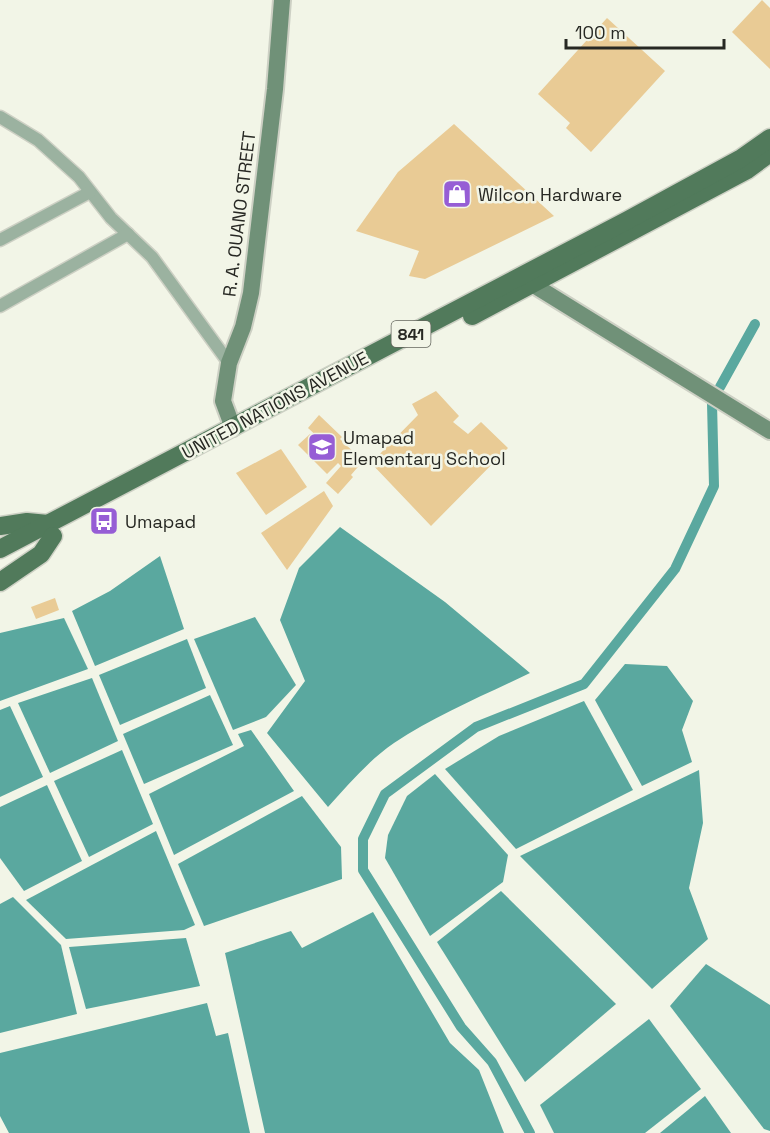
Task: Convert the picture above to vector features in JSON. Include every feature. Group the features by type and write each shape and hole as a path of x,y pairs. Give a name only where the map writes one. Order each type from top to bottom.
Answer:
{"main road":[{"name":"UNITED NATIONS AVENUE","path":"0,563 51,530 233,428 628,220 740,159 770,138"},
{"name":"UNITED NATIONS AVENUE","path":"0,549 51,530 532,284 747,170 770,153"},
{"path":"0,526 27,522 51,530 41,554 0,582"}],"street":[{"name":"R. A. OUANO STREET","path":"233,428 223,401 229,363 243,327 251,293 275,89 282,0"},
{"path":"0,117 38,140 79,177 111,218 152,256 229,363"},
{"path":"0,240 90,192"},
{"path":"0,306 128,234"},
{"path":"532,284 770,431"}],"water":[{"path":"340,527 445,602 530,673 444,714 394,743 367,765 328,807 267,733 305,681 280,620 299,568"},
{"path":"160,556 184,629 95,666 72,611 110,591"},
{"path":"255,617 296,685 266,717 233,730 194,639"},
{"path":"64,618 88,669 0,701 0,633"},
{"path":"187,639 206,688 120,725 99,675"},
{"path":"625,664 667,666 693,701 682,730 692,762 642,786 595,700"},
{"path":"92,678 118,741 50,773 18,703"},
{"path":"210,695 233,745 144,784 123,734"},
{"path":"584,701 633,790 516,849 445,769 499,736"},
{"path":"10,706 43,777 0,797 0,710"},
{"path":"251,730 294,791 174,855 149,794 244,746 238,734"},
{"path":"122,750 153,824 89,857 54,781"},
{"path":"699,770 703,823 689,888 708,939 652,989 520,856"},
{"path":"435,774 508,855 503,882 430,936 385,858 388,835 407,796"},
{"path":"47,785 82,861 24,891 0,858 0,807"},
{"path":"302,796 341,847 342,879 204,926 178,864"},
{"path":"156,831 195,925 184,930 66,939 26,900"},
{"path":"501,891 616,1004 525,1082 437,942"},
{"path":"13,897 61,945 77,1014 0,1033 0,904"},
{"path":"373,912 450,1043 479,1070 504,1133 265,1133 225,953 291,931 302,948"},
{"path":"186,938 200,986 86,1009 69,947"},
{"path":"706,964 770,1005 770,1131 764,1129 670,1006"},
{"path":"207,1003 216,1036 228,1033 250,1133 9,1133 0,1116 0,1053"},
{"path":"649,1019 701,1089 645,1133 554,1133 540,1105"},
{"path":"705,1096 731,1133 660,1133"}],"building":[{"path":"762,0 770,8 770,69 732,32"},
{"path":"607,18 665,71 591,152 566,128 570,123 538,94"},
{"name":"Wilcon Hardware","path":"454,124 554,216 425,279 409,276 419,251 356,231 398,172"},
{"path":"436,391 459,416 453,422 468,434 481,422 508,448 431,526 371,463 418,415 412,404"},
{"path":"319,415 363,461 338,494 326,483 341,466 338,463 327,474 298,445 310,434 328,453 331,449 308,428"},
{"path":"281,449 307,487 266,515 236,473"},
{"path":"324,491 333,506 287,570 261,533"},
{"path":"55,598 59,610 36,619 31,607"}],"waterway":[{"path":"720,387 755,324"},
{"path":"530,1133 492,1062 461,1027 363,870 363,839 385,794 476,727 584,684 675,569 714,486 712,403"}],"place":[{"name":"Wilcon Hardware","path":"457,194"},
{"name":"Umapad Elementary School","path":"322,447"},
{"name":"Umapad","path":"104,521"}]}
